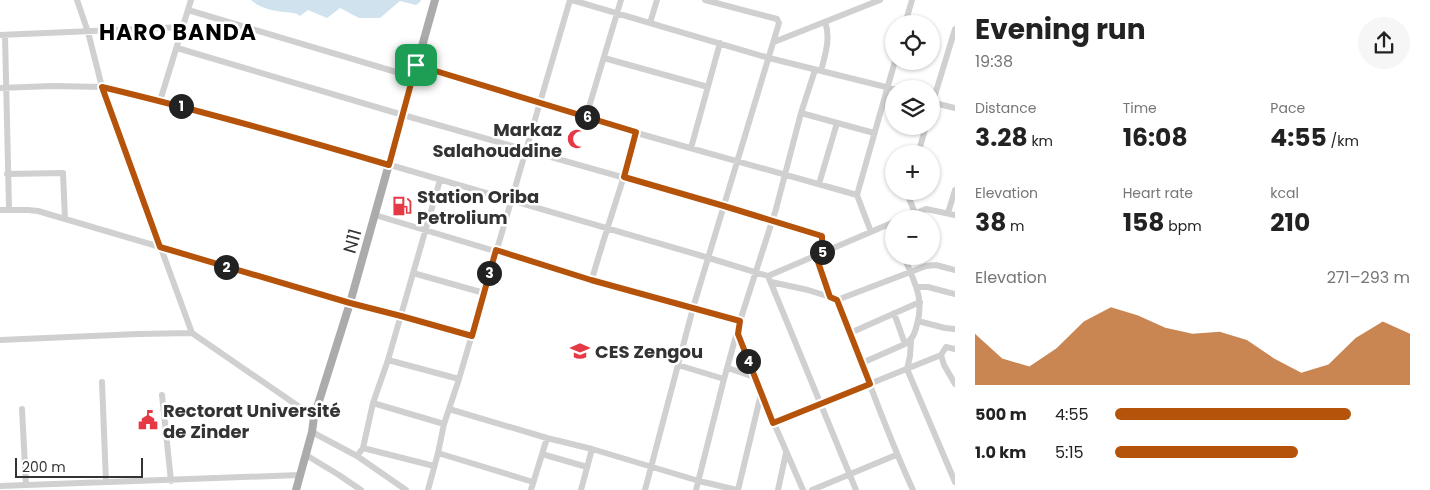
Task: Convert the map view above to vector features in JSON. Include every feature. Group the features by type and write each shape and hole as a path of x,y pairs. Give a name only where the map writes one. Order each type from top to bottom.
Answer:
{"main road":[{"name":"N11","path":"296,490 312,432 314,416 350,303 435,0"}],"street":[{"path":"77,0 88,32 102,87 192,333"},
{"path":"160,101 191,0"},
{"path":"428,490 444,424 472,336 539,102 571,0 769,58 885,87"},
{"path":"586,117 621,0"},
{"path":"650,23 656,0"},
{"path":"645,490 693,308 779,23 777,19 705,0"},
{"path":"774,42 880,0"},
{"path":"908,15 912,0"},
{"path":"188,10 413,77"},
{"path":"696,490 740,321 772,222 801,113 827,47 827,28 825,22"},
{"path":"9,209 2,88 2,35 184,27"},
{"path":"940,80 954,34"},
{"path":"691,148 720,43"},
{"path":"177,48 822,236 819,254 833,298 850,333 896,455 913,490"},
{"path":"604,58 708,87"},
{"path":"416,65 636,132 857,195"},
{"path":"2,88 102,87 160,101 270,130 757,272 770,279 833,298 930,265 955,270"},
{"path":"871,232 857,195 874,133 885,104"},
{"path":"940,105 955,108"},
{"path":"801,113 874,133"},
{"path":"820,184 837,123"},
{"path":"592,279 636,132"},
{"path":"7,174 63,173 65,219"},
{"path":"357,456 363,448 373,403 388,360 440,180"},
{"path":"952,214 955,190"},
{"path":"0,210 33,210 350,303 472,336"},
{"path":"375,215 740,321"},
{"path":"770,279 819,254 885,228"},
{"path":"862,363 908,342 914,333 918,321 920,302 907,265"},
{"path":"413,273 484,292"},
{"path":"770,279 856,490"},
{"path":"916,287 928,287 955,294"},
{"path":"850,333 920,302"},
{"path":"894,313 908,342 910,356 907,369 955,482"},
{"path":"918,321 955,329"},
{"path":"0,340 192,333 314,416"},
{"path":"738,334 773,423 803,490"},
{"path":"773,423 941,356 946,346 955,349"},
{"path":"941,356 955,384"},
{"path":"388,360 459,379"},
{"path":"678,365 724,379"},
{"path":"728,368 754,377"},
{"path":"102,382 106,482"},
{"path":"449,409 699,481 737,490 761,393"},
{"path":"162,395 170,481"},
{"path":"373,403 444,424"},
{"path":"22,409 26,485"},
{"path":"312,432 357,456 406,490"},
{"path":"531,490 547,438"},
{"path":"363,448 434,466"},
{"path":"581,490 592,449"},
{"path":"778,490 786,452"},
{"path":"438,453 534,482"},
{"path":"542,454 588,467"},
{"path":"306,455 361,490"},
{"path":"812,490 896,455"},
{"path":"0,486 300,475"}],"water":[{"path":"251,0 421,0 416,5 400,1 380,18 359,18 340,8 327,18 308,10 300,16 295,13 271,10"}],"place":[{"name":"Markaz Salahouddine","path":"577,139"},
{"name":"Station Oriba Petrolium","path":"402,206"},
{"name":"CES Zengou","path":"580,351"},
{"name":"Rectorat Université de Zinder","path":"148,420"}],"district":[{"name":"HARO BANDA","path":"178,32"}],"route":[{"path":"416,65 636,132 624,177 822,236 822,253 816,256 830,297 837,300 870,384 773,423 738,334 740,321 591,280 496,250 472,336 350,303 160,247 102,87 270,130 389,165 416,65"}]}
